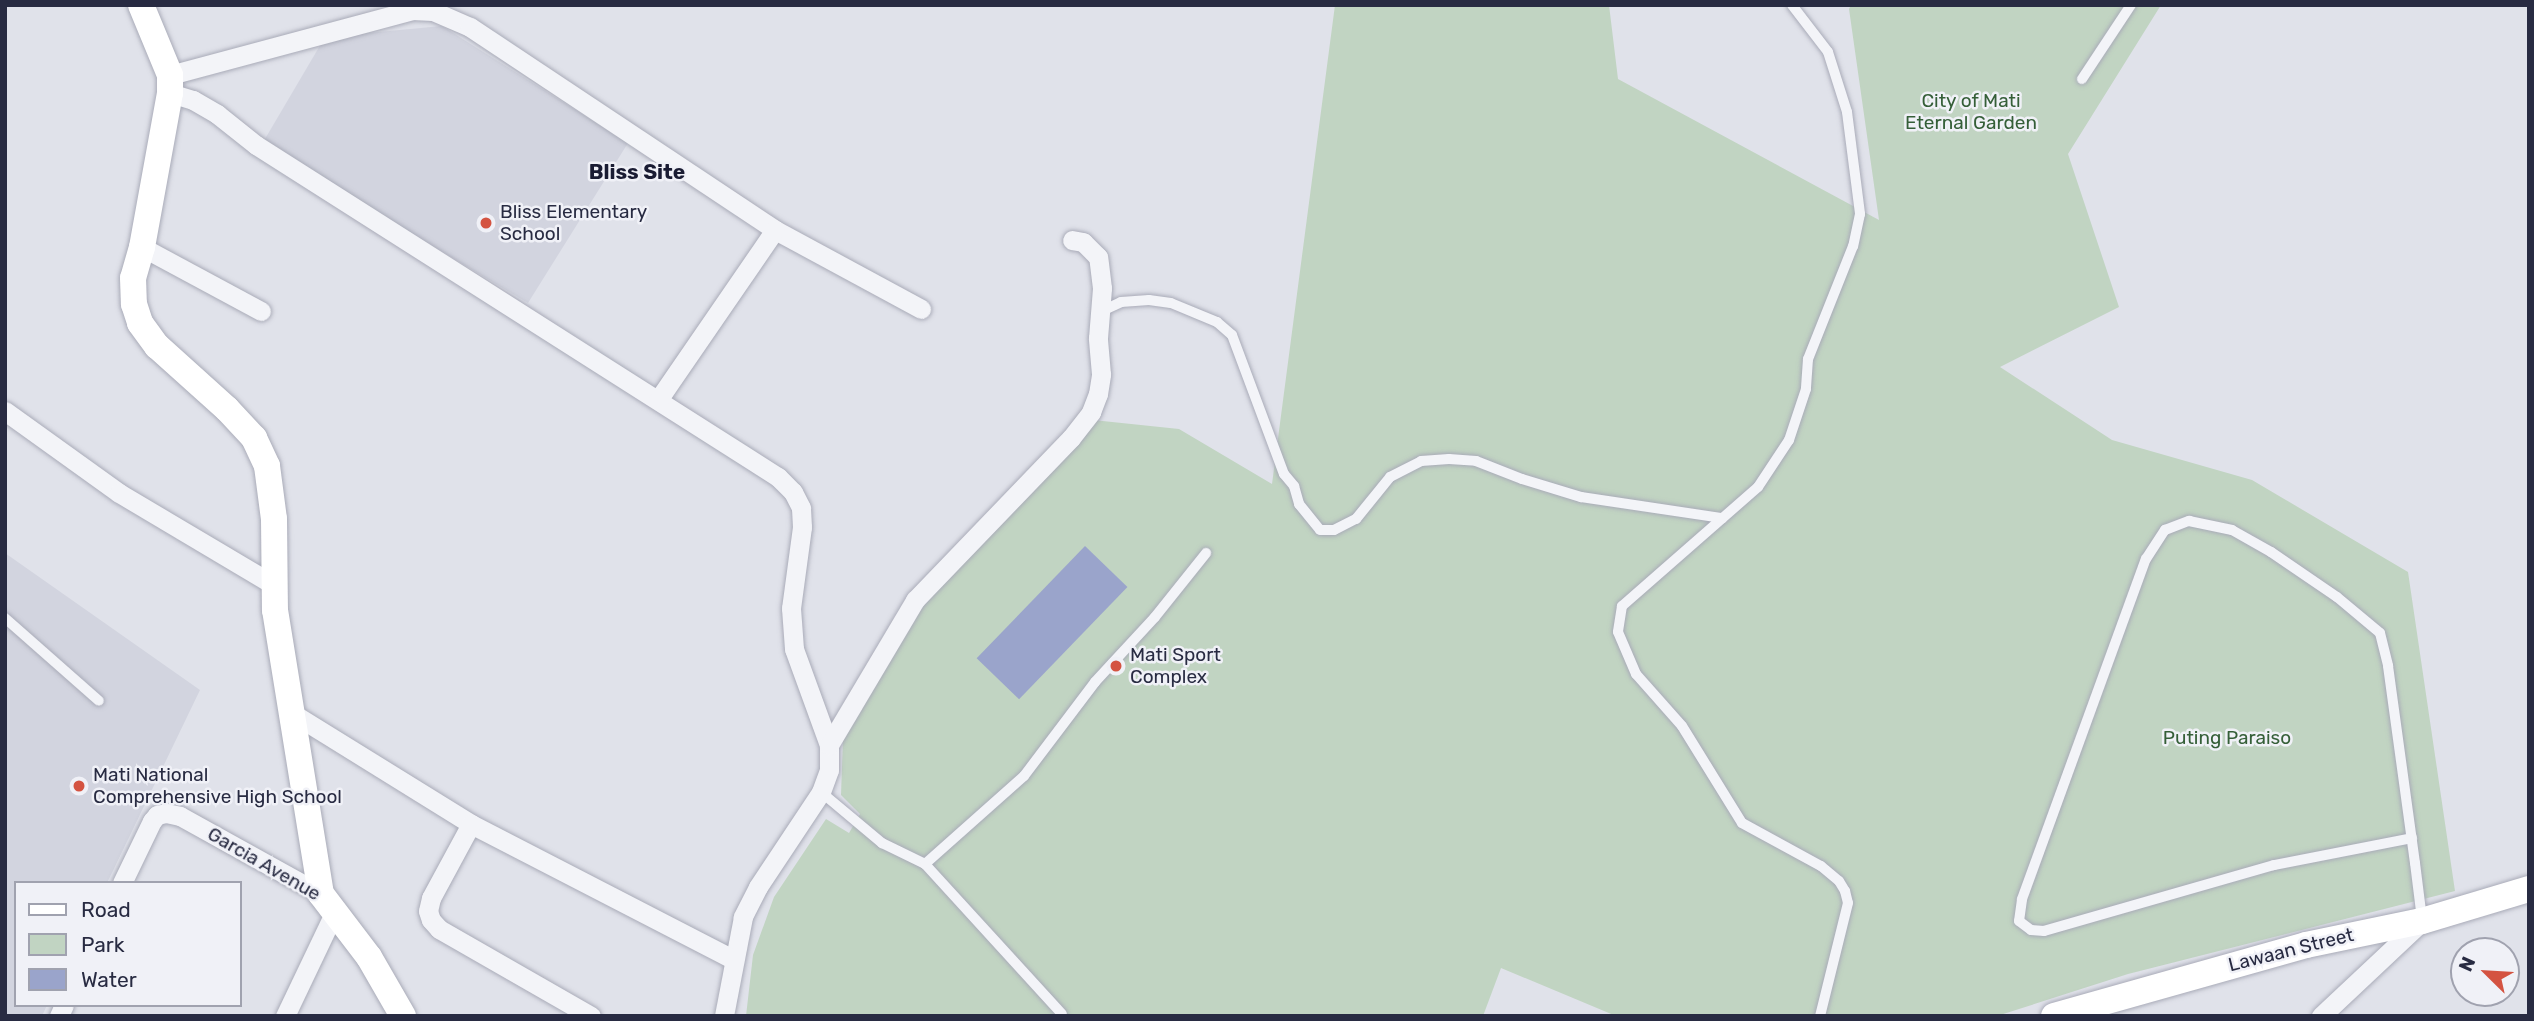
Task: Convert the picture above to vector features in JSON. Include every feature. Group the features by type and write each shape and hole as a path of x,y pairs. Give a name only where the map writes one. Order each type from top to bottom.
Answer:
{"street":[{"path":"141,5 170,84 142,247 133,278 134,304 140,323 157,346 254,438 267,467 274,519 274,585 292,713 328,902 285,1016"},
{"path":"170,84 412,10 433,11 470,27 775,229 921,309"},
{"path":"170,84 217,114 256,145 778,477 793,492 801,508 802,527 791,608 794,649 829,745 828,770 821,792 758,887 743,917 724,1016"},
{"path":"658,400 775,229"},
{"path":"829,745 915,600 1071,438 1091,412 1098,394 1098,338 1102,311 1098,257 1083,243 1072,240"},
{"path":"142,247 261,311"},
{"path":"5,411 119,493 274,585"},
{"path":"292,713 471,824 733,959"},
{"name":"Garcia Avenue","path":"123,881 157,815 166,813 180,816 328,902 369,957 403,1016"},
{"path":"471,824 432,898 428,911 431,920 439,929 591,1016"},
{"name":"Lawaan Street","path":"2054,1016 2306,945 2422,920 2529,889"},
{"path":"2321,1016 2422,920"}],"lane":[{"path":"1793,5 1828,52 1839,82 1850,134 1860,214 1847,267 1808,359 1806,389 1789,440 1758,487 1622,606 1618,632 1636,674 1682,726 1742,823 1821,866 1839,881 1845,891 1848,903 1820,1016"},
{"path":"2082,79 2131,5"},
{"path":"1102,311 1121,302 1149,300 1171,303 1217,322 1232,335 1284,474 1294,486 1299,504 1320,530 1334,530 1356,519 1390,477 1421,461 1449,459 1476,461 1522,479 1581,497 1722,518"},
{"path":"2412,838 2274,865 2044,931 2031,930 2020,921 2022,899 2146,559 2165,530 2189,521 2232,530 2271,552 2337,597 2380,633 2388,666 2412,838 2422,920"},
{"path":"925,864 1024,776 1095,682 1155,617 1206,553"},
{"path":"5,618 99,701"},
{"path":"821,792 871,835 925,864 1062,1014"}],"shaded area":[{"name":"Bliss Elementary School","path":"442,26 628,143 528,303 262,144 325,37"},
{"name":"Mati National Comprehensive High School","path":"5,553 200,690 108,881 14,881 14,1007 46,1007 42,1016 5,1016"}],"green space":[{"path":"1335,5 1609,5 1618,79 1879,220 1849,9 1851,5 2161,5 2068,154 2119,307 2000,367 2112,440 2252,480 2408,572 2455,891 2128,974 1997,1016 1616,1016 1501,968 1483,1016 746,1016 753,955 774,897 826,819 849,833 860,814 841,795 843,739 921,609 1093,420 1179,429 1272,484"}],"water":[{"path":"1085,546 1127,587 1019,699 977,658"}],"place":[{"name":"Bliss Elementary School","path":"486,223"},
{"name":"Mati Sport Complex","path":"1116,666"},
{"name":"Mati National Comprehensive High School","path":"79,786"}],"district":[{"name":"Bliss Site","path":"637,172"}],"park label":[{"name":"City of Mati Eternal Garden","path":"1971,112"},
{"name":"Puting Paraiso","path":"2227,738"}]}
